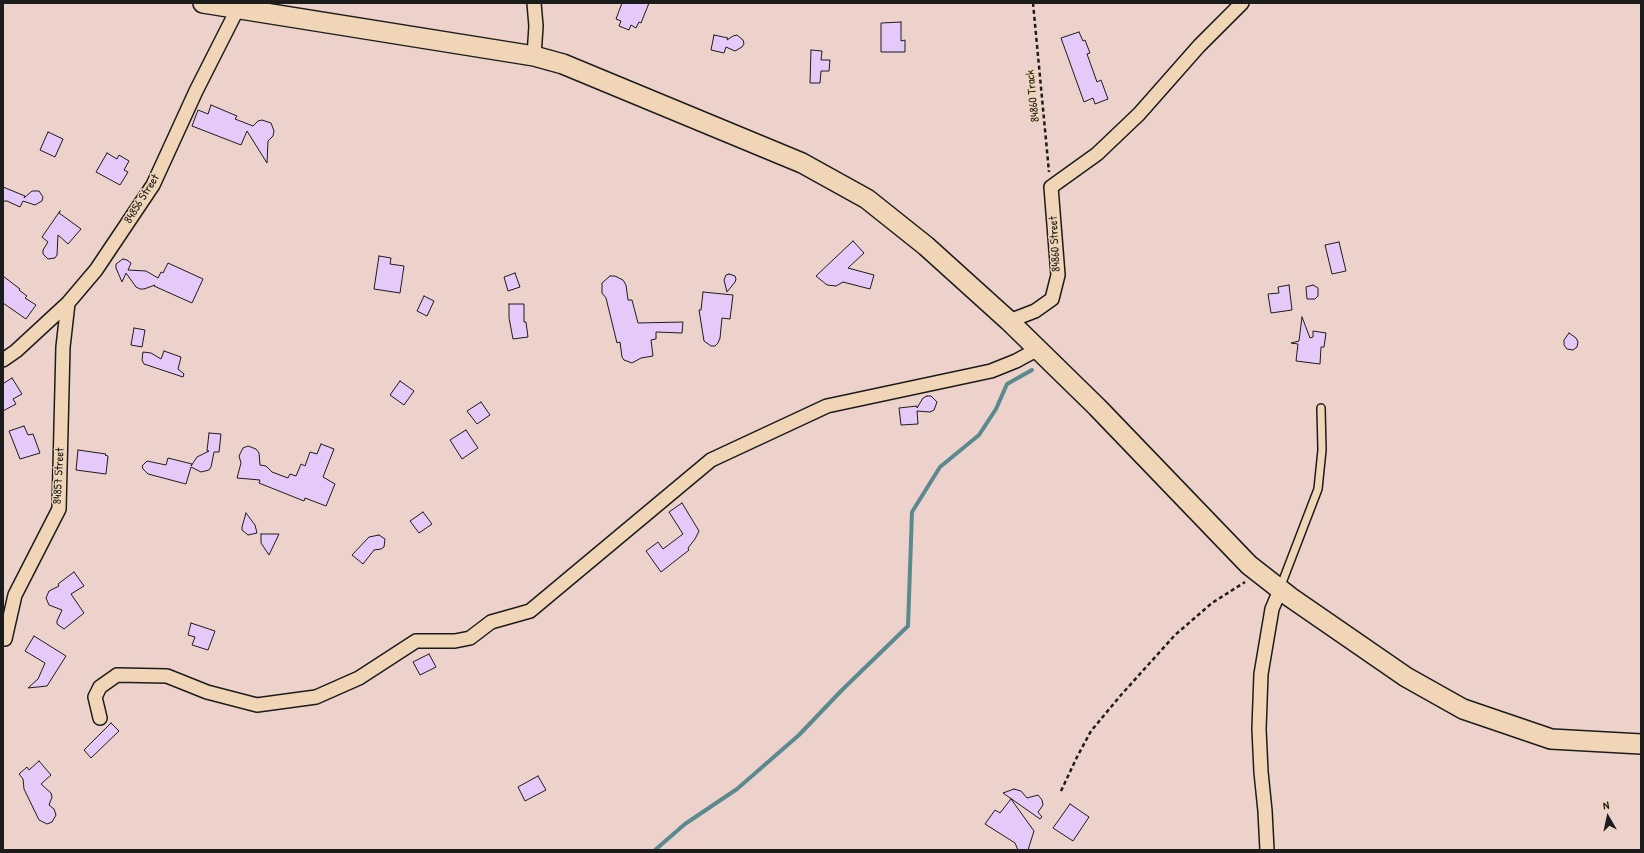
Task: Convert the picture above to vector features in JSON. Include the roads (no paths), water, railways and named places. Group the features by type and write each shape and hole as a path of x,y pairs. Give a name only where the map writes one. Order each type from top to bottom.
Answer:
{"street":[{"path":"203,3 534,56 562,64 802,163 867,199 926,246 1038,349 1097,407 1249,565 1280,590 1406,677 1463,709 1551,740 1641,744"},
{"path":"534,3 536,42 534,56"},
{"name":"84860 Street","path":"1009,321 1035,311 1052,299 1058,274 1051,187 1098,154 1139,114 1199,46 1242,3"},
{"name":"84856 Street","path":"3,360 16,351 68,303 96,270 153,185 196,91 238,8"},
{"name":"84857 Street","path":"5,639 15,595 59,509 63,347 68,303"},
{"path":"100,718 95,697 100,687 117,675 167,676 207,692 257,705 316,697 359,678 416,641 455,641 470,638 491,622 530,611 711,460 827,406 990,371 1016,361 1038,349"},
{"path":"1267,850 1266,811 1261,772 1259,729 1261,674 1272,609 1280,590"}],"lane":[{"path":"1280,590 1318,490 1322,450 1321,408"}],"waterway":[{"path":"655,850 685,824 737,789 799,735 842,690 908,626 912,512 940,467 979,435 996,409 1007,384 1032,370"}]}
